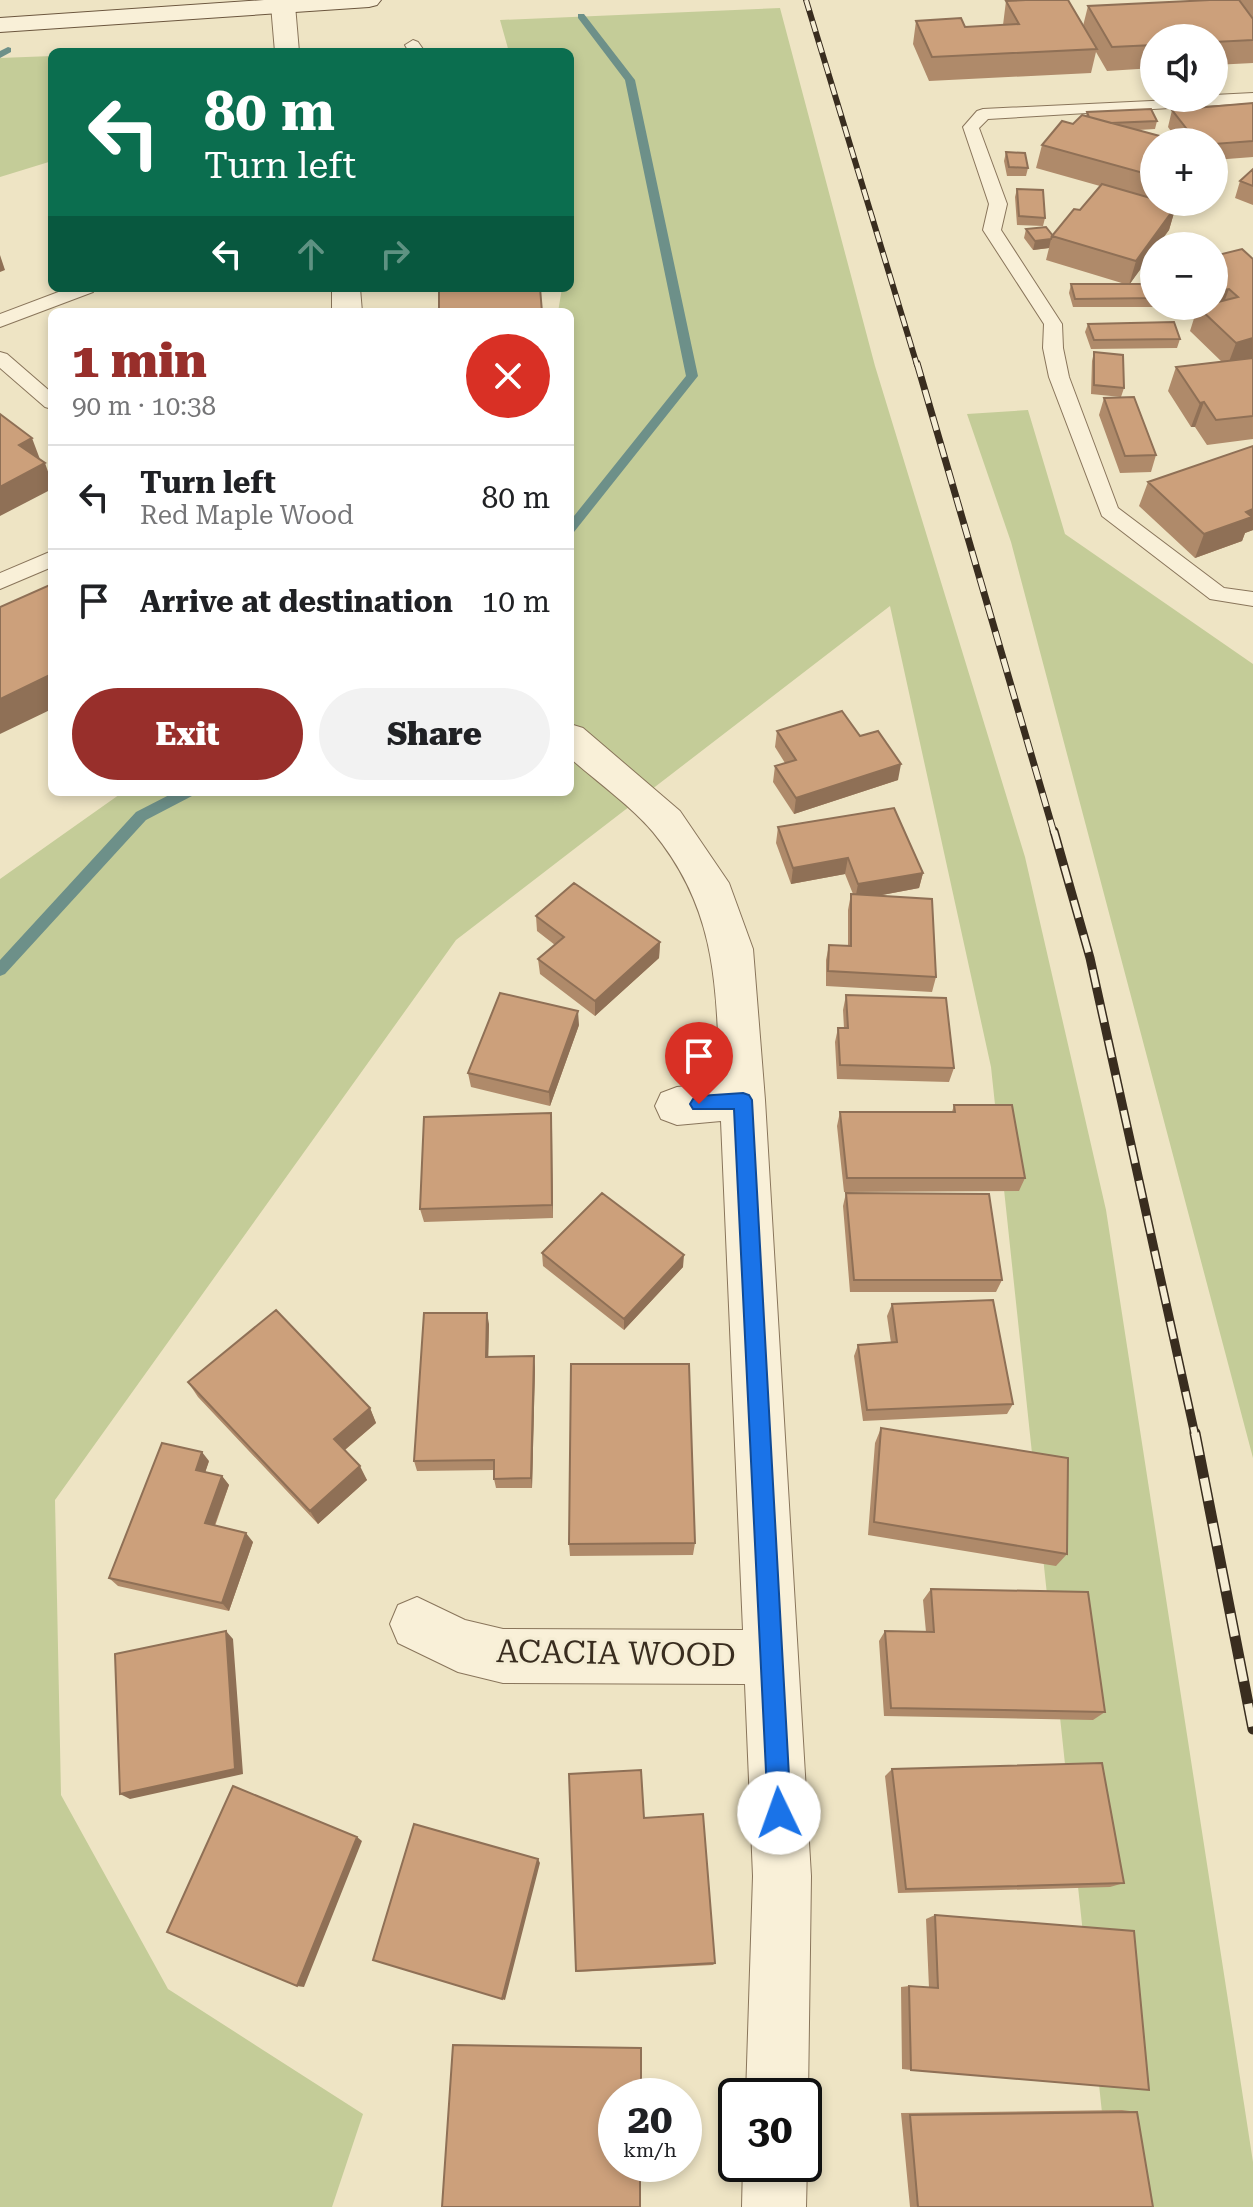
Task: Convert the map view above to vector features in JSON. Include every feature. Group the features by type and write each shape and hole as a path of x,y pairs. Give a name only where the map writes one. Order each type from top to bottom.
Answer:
{"street":[{"path":"0,25 283,2 369,0"},
{"path":"283,2 287,48"},
{"path":"574,740 666,821 709,883 732,949 743,1100 782,1876 777,2078"},
{"path":"677,1106 743,1100"},
{"name":"ACACIA WOOD","path":"417,1624 458,1645 503,1656 772,1657"},
{"path":"774,2207 775,2182"}],"lane":[{"path":"1253,98 983,114 971,127 998,204 992,230 1053,324 1053,348 1059,377 1109,511 1218,594 1253,599"},
{"path":"0,321 76,292"},
{"path":"0,358 48,400"},
{"path":"0,582 48,560"}],"green space":[{"path":"780,8 875,366 1025,857 1106,1210 1253,2162 1253,2207 1112,2207 991,1067 890,606 456,940 55,1500 61,1795 168,1989 363,2114 332,2207 0,2207 0,879 117,796 574,796 574,308 559,308 561,292 574,292 574,48 508,48 500,20"},
{"path":"48,56 48,162 0,177 0,58"},
{"path":"1028,410 1065,534 1253,664 1253,1458 1011,542 967,414"}],"building":[{"path":"1068,0 1097,49 932,57 916,21 961,18 965,27 1019,24 1006,1"},
{"path":"1239,0 1253,19 1253,40 1228,41 1228,24 1140,24 1140,46 1112,47 1088,6"},
{"path":"1253,103 1253,141 1228,143 1228,128 1186,128 1174,112 1228,112 1228,105"},
{"path":"1140,110 1140,112 1152,112 1157,121 1111,123 1089,117 1087,112"},
{"path":"1082,115 1140,131 1140,172 1042,145 1062,121 1073,124"},
{"path":"1006,152 1025,153 1028,168 1009,167"},
{"path":"1253,169 1253,186 1240,181"},
{"path":"1102,184 1140,195 1140,216 1169,216 1157,232 1140,232 1140,256 1136,261 1052,236 1074,209 1080,210"},
{"path":"1017,189 1043,190 1045,218 1019,216"},
{"path":"1046,227 1053,236 1051,239 1035,241 1026,229"},
{"path":"1242,249 1253,259 1253,338 1236,343 1212,320 1228,320 1228,300 1238,297 1228,289 1228,252"},
{"path":"1071,284 1140,284 1140,298 1075,299"},
{"path":"439,292 540,292 542,308 439,308"},
{"path":"1174,322 1180,339 1094,340 1088,324"},
{"path":"1094,352 1123,355 1124,388 1094,385"},
{"path":"1253,358 1253,416 1216,420 1204,402 1200,403 1176,367"},
{"path":"1134,397 1156,455 1125,456 1104,398"},
{"path":"0,414 32,438 19,445 45,463 0,487"},
{"path":"1253,446 1253,509 1246,512 1252,517 1204,534 1148,482"},
{"path":"48,586 48,676 0,699 0,607"},
{"path":"842,711 860,736 878,731 901,764 796,798 775,766 796,760 777,731"},
{"path":"894,808 923,873 858,884 848,858 793,868 778,827"},
{"path":"574,883 660,942 595,1001 538,959 564,937 536,916"},
{"path":"851,894 932,899 936,977 828,971 829,945 851,946"},
{"path":"500,993 578,1011 549,1092 468,1073"},
{"path":"846,995 946,998 954,1068 840,1065 838,1028 848,1028"},
{"path":"954,1105 1012,1105 1025,1178 847,1178 840,1112 955,1112"},
{"path":"551,1113 552,1205 420,1209 424,1117"},
{"path":"602,1193 684,1255 624,1319 542,1253"},
{"path":"846,1193 989,1194 1002,1280 854,1280"},
{"path":"993,1300 1013,1404 867,1410 858,1345 897,1342 892,1304"},
{"path":"276,1310 370,1408 334,1439 360,1466 310,1511 188,1382"},
{"path":"424,1313 487,1313 486,1357 534,1356 531,1478 494,1479 494,1460 414,1461"},
{"path":"571,1364 689,1364 695,1543 569,1544"},
{"path":"881,1428 1068,1458 1067,1554 874,1522"},
{"path":"162,1443 202,1452 196,1470 222,1476 205,1523 246,1533 222,1603 109,1578"},
{"path":"931,1589 1088,1592 1105,1712 891,1708 885,1631 934,1632"},
{"path":"226,1631 235,1769 120,1794 115,1654"},
{"path":"1102,1763 1124,1883 906,1889 892,1769"},
{"path":"641,1770 644,1818 703,1814 715,1963 576,1971 569,1774"},
{"path":"233,1786 357,1837 297,1986 167,1932"},
{"path":"414,1824 538,1859 502,1999 373,1960"},
{"path":"935,1915 1134,1931 1149,2090 911,2070 909,1986 938,1988"},
{"path":"453,2045 641,2048 641,2078 598,2078 598,2182 640,2182 640,2207 442,2207"},
{"path":"1137,2112 1153,2207 918,2207 910,2115"}],"waterway":[{"path":"574,524 692,376 630,80 581,16"},
{"path":"0,55 8,50"},
{"path":"0,970 141,816 179,796"}],"railway":[{"path":"806,0 917,365"},
{"path":"917,363 1054,833"},
{"path":"1054,831 1090,958 1195,1435"},
{"path":"1195,1433 1253,1729"}],"route":[{"path":"699,1104 743,1100 779,1813"}]}
